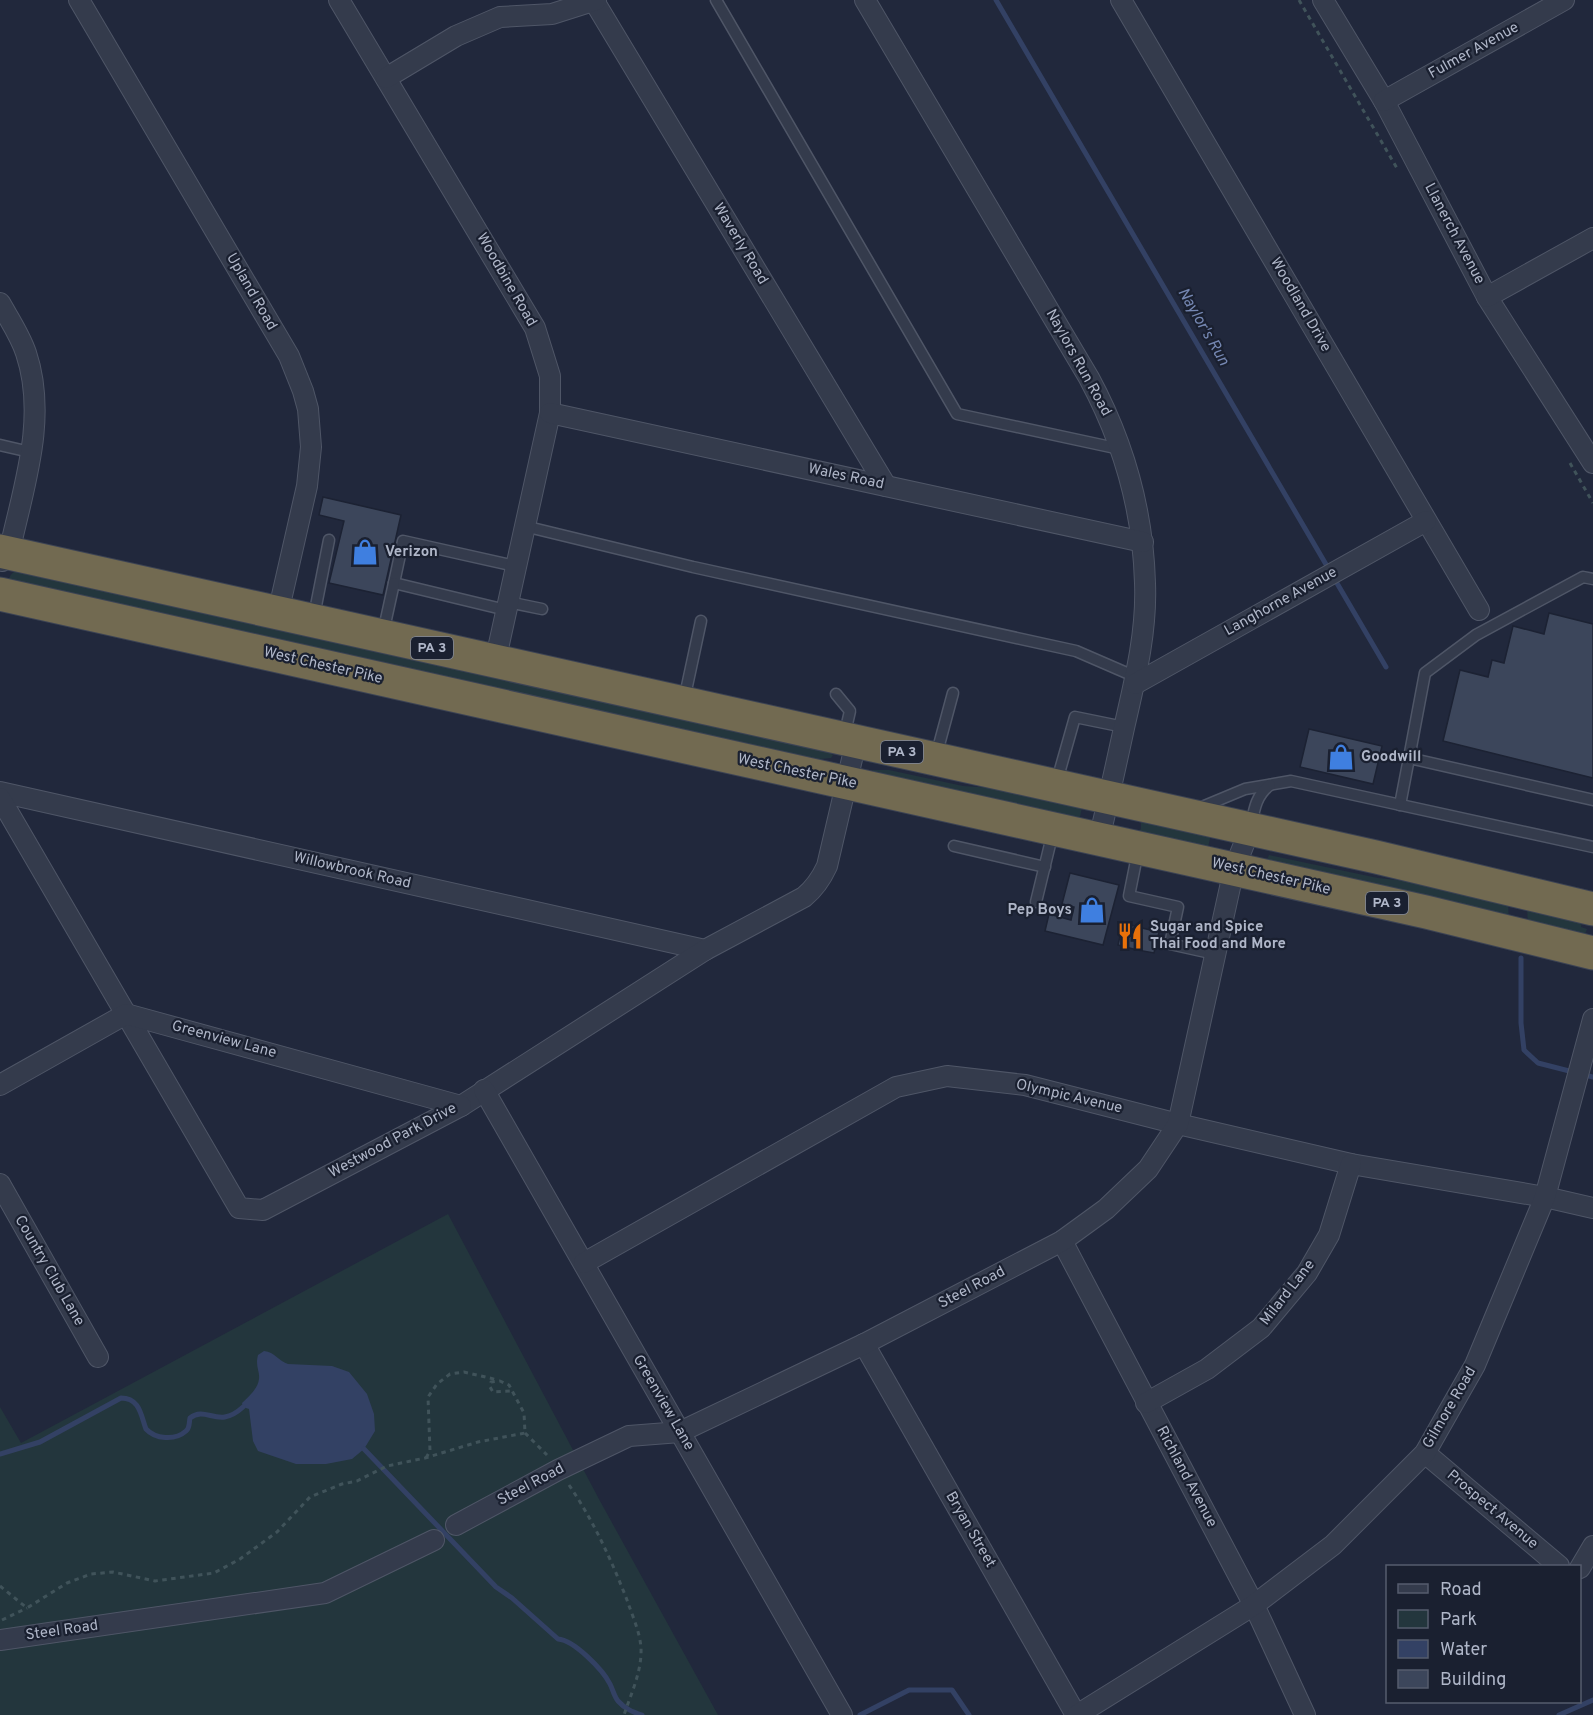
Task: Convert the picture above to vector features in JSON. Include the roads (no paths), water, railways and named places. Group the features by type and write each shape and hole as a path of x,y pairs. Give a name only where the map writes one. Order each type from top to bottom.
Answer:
{"highway":[{"name":"PA 3","path":"3,556 313,621 683,703 1250,829 1593,909"},
{"name":"West Chester Pike","path":"0,594 1426,912 1593,953"}],"street":[{"name":"Upland Road","path":"79,0 289,356 303,391 311,428 310,466 278,614"},
{"name":"Woodbine Road","path":"339,0 535,328 550,376 550,412 495,662"},
{"name":"Naylors Run Road","path":"865,0 1089,378 1107,412 1135,498 1143,542 1145,585 1142,633 1136,680 1099,839"},
{"name":"Woodland Drive","path":"1120,0 1479,610"},
{"name":"Llanerch Avenue","path":"1323,0 1384,101 1487,297 1593,463"},
{"name":"Fulmer Avenue","path":"1384,101 1564,0"},
{"path":"386,78 456,36 500,17 552,14 595,1"},
{"name":"Waverly Road","path":"595,1 886,486"},
{"path":"1487,297 1593,238"},
{"path":"0,303 18,333 31,369 36,410 30,452 3,556"},
{"name":"Wales Road","path":"550,412 1143,542"},
{"name":"Langhorne Avenue","path":"1136,680 1426,521"},
{"name":"Westwood Park Drive","path":"0,798 238,1208 263,1210 461,1106 705,950 804,897 822,878 827,866 846,783 849,741"},
{"name":"Willowbrook Road","path":"0,792 705,950"},
{"name":"Steel Road","path":"456,1525 558,1470 629,1436 680,1432 864,1344 1062,1241 1106,1209 1148,1169 1178,1124 1234,869 1250,829"},
{"path":"0,1085 126,1014"},
{"name":"Greenview Lane","path":"126,1014 461,1106"},
{"name":"Gilmore Road","path":"1077,1715 1254,1605 1333,1545 1425,1453 1475,1365 1545,1197 1593,1019"},
{"name":"Olympic Avenue","path":"584,1263 896,1087 947,1076 1024,1085 1351,1164 1545,1197 1593,1208"},
{"name":"Greenview Lane","path":"484,1090 839,1710"},
{"name":"Milard Lane","path":"1146,1403 1207,1369 1261,1328 1307,1274 1329,1235 1351,1164"},
{"name":"Country Club Lane","path":"0,1185 98,1357"},
{"name":"Richland Avenue","path":"1062,1241 1254,1605 1305,1715"},
{"name":"Bryan Street","path":"864,1344 1077,1715"},
{"name":"Prospect Avenue","path":"1425,1453 1558,1565"},
{"name":"Steel Road","path":"0,1640 325,1593 434,1540"},
{"path":"1581,1566 1593,1546"}],"lane":[{"path":"716,0 957,414 1120,449"},
{"path":"0,445 30,452"},
{"path":"525,526 693,567 1076,651 1136,680"},
{"path":"313,621 329,540"},
{"path":"383,637 403,541 515,566"},
{"path":"1400,805 1425,673 1476,635 1583,577 1593,579"},
{"path":"394,583 507,606 542,609"},
{"path":"683,703 701,621"},
{"path":"936,760 953,693"},
{"path":"836,694 850,711 849,741"},
{"path":"1056,786 1075,717 1124,727"},
{"path":"1409,758 1593,800"},
{"path":"1183,815 1245,789 1282,782 1299,782 1593,847"},
{"path":"1250,829 1258,797 1270,785"},
{"path":"1036,902 1054,829"},
{"path":"954,846 1045,867"},
{"path":"1139,848 1129,896 1179,907 1170,944 1215,954"}],"water":[{"path":"264,1351 288,1364 332,1366 349,1372 367,1394 374,1414 375,1431 364,1449 352,1459 326,1464 296,1464 258,1451 253,1441 249,1409 243,1407 242,1403 257,1386 258,1355"}],"waterway":[{"name":"Naylor's Run","path":"996,0 1386,667"},
{"name":"Naylor's Run","path":"1521,958 1521,1023 1524,1050 1538,1063 1593,1077"},
{"path":"0,1454 40,1442 121,1398 136,1404 146,1429 154,1435 165,1438 186,1431 190,1418 196,1415 227,1417 243,1407"},
{"path":"364,1449 496,1587 512,1598 558,1639 580,1650 606,1678 618,1701 626,1708 642,1715"},
{"path":"860,1715 909,1690 952,1690 969,1715"},
{"path":"1559,1715 1593,1700"}],"place":[{"name":"Verizon","path":"365,552"},
{"name":"Goodwill","path":"1341,757"},
{"name":"Pep Boys","path":"1092,910"},
{"name":"Sugar and Spice Thai Food and More","path":"1130,936"}]}
